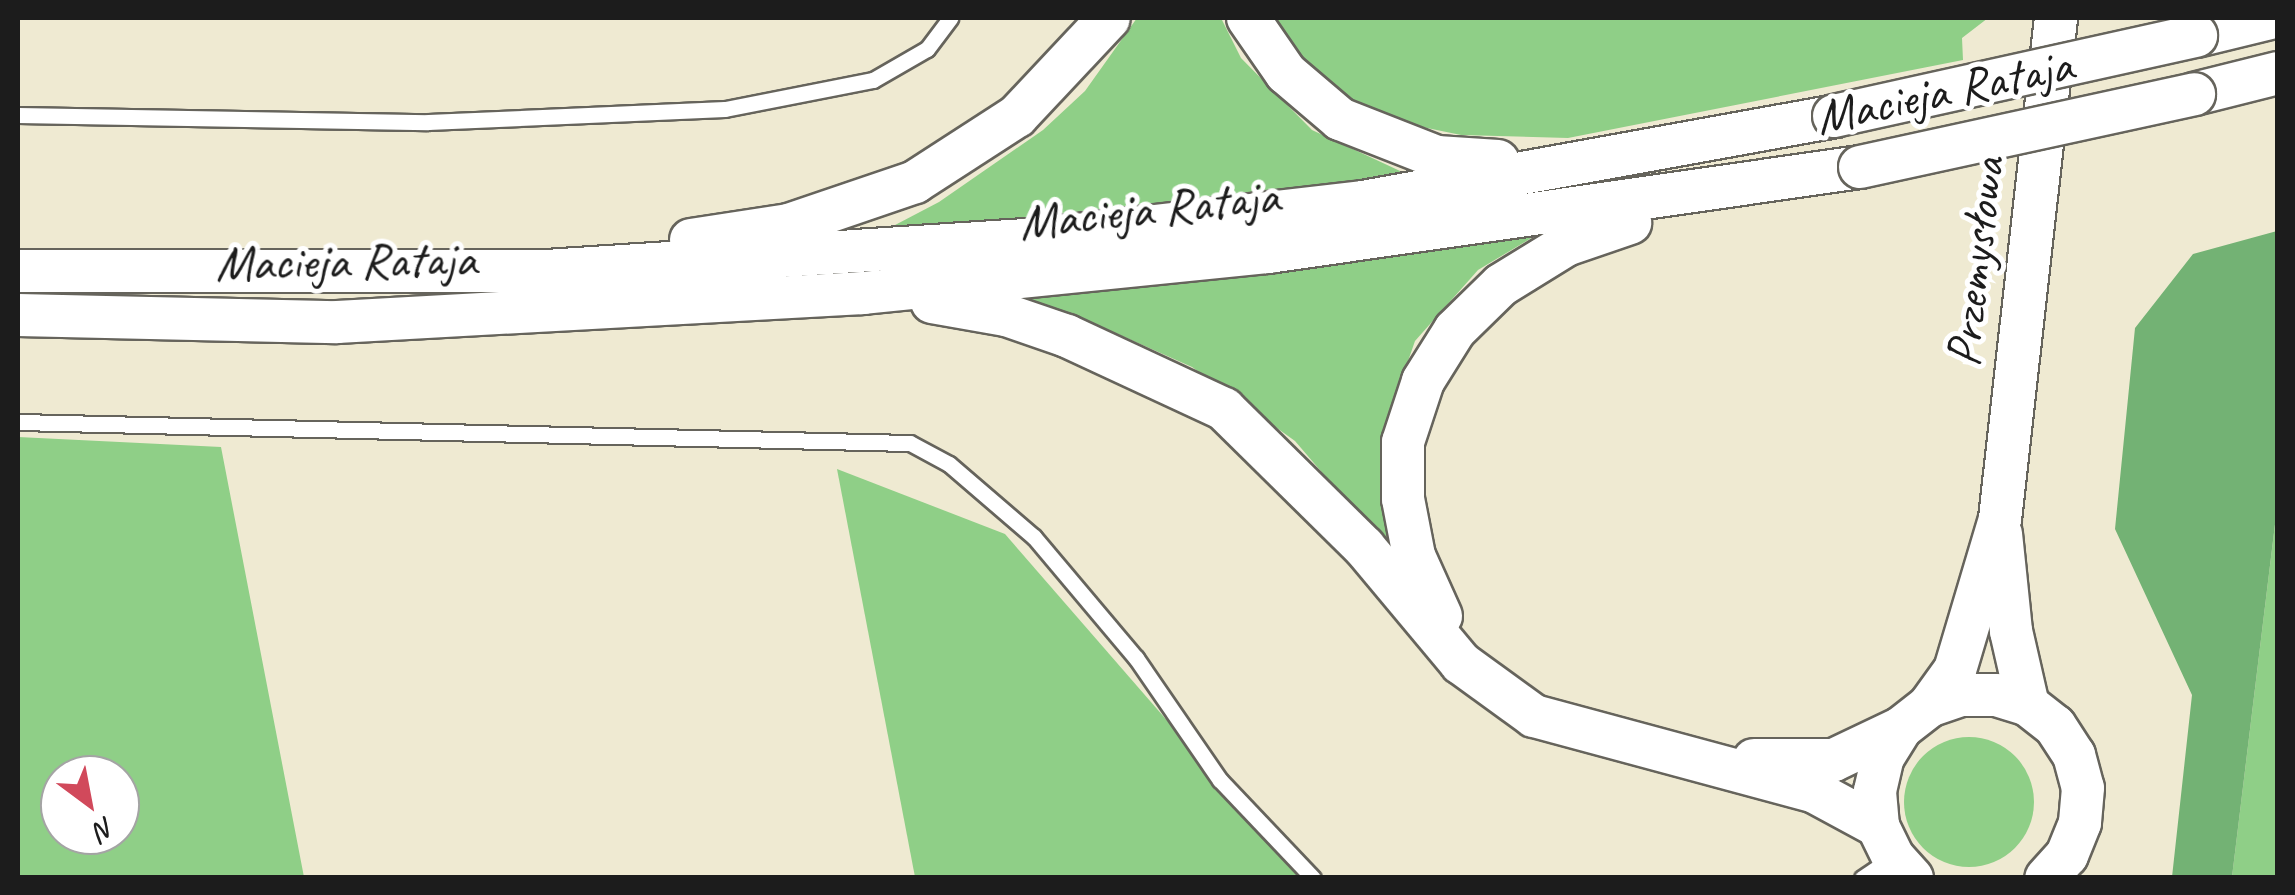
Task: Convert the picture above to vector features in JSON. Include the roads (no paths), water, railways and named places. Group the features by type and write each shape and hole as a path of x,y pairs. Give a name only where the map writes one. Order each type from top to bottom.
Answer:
{"main road":[{"path":"382,272 713,238 789,225 867,201 915,182 1018,116 1110,18"},
{"path":"1248,18 1267,50 1312,100 1400,146 1492,162 1628,155"},
{"name":"Przemysłowa","path":"1886,860 1874,791 1882,757 1956,670 2000,519 2056,18"},
{"name":"Macieja Rataja","path":"18,272 382,272 730,264 1044,239 1363,202 1628,155 1834,116 2270,18"},
{"name":"Macieja Rataja","path":"18,315 336,322 864,293 1116,270 1720,192 1860,167 2278,73"},
{"path":"1461,662 1414,556 1403,499 1403,442 1423,381 1456,330 1501,285 1566,245 1720,192"},
{"path":"864,293 1006,315 1124,357 1224,409 1364,547 1461,662 1534,716 1815,792 1886,860"},
{"name":"Przemysłowa","path":"2000,519 2011,631 2028,705"},
{"path":"1693,760 1834,760 1962,695 1996,695 2028,705 2056,726 2074,755 2083,788 2080,823 2067,855 2046,878"}],"lane":[{"path":"18,115 428,122 725,110 873,80 927,49 950,18"},
{"path":"18,422 910,444 949,464 1034,537 1136,658 1220,780 1313,878"}]}
